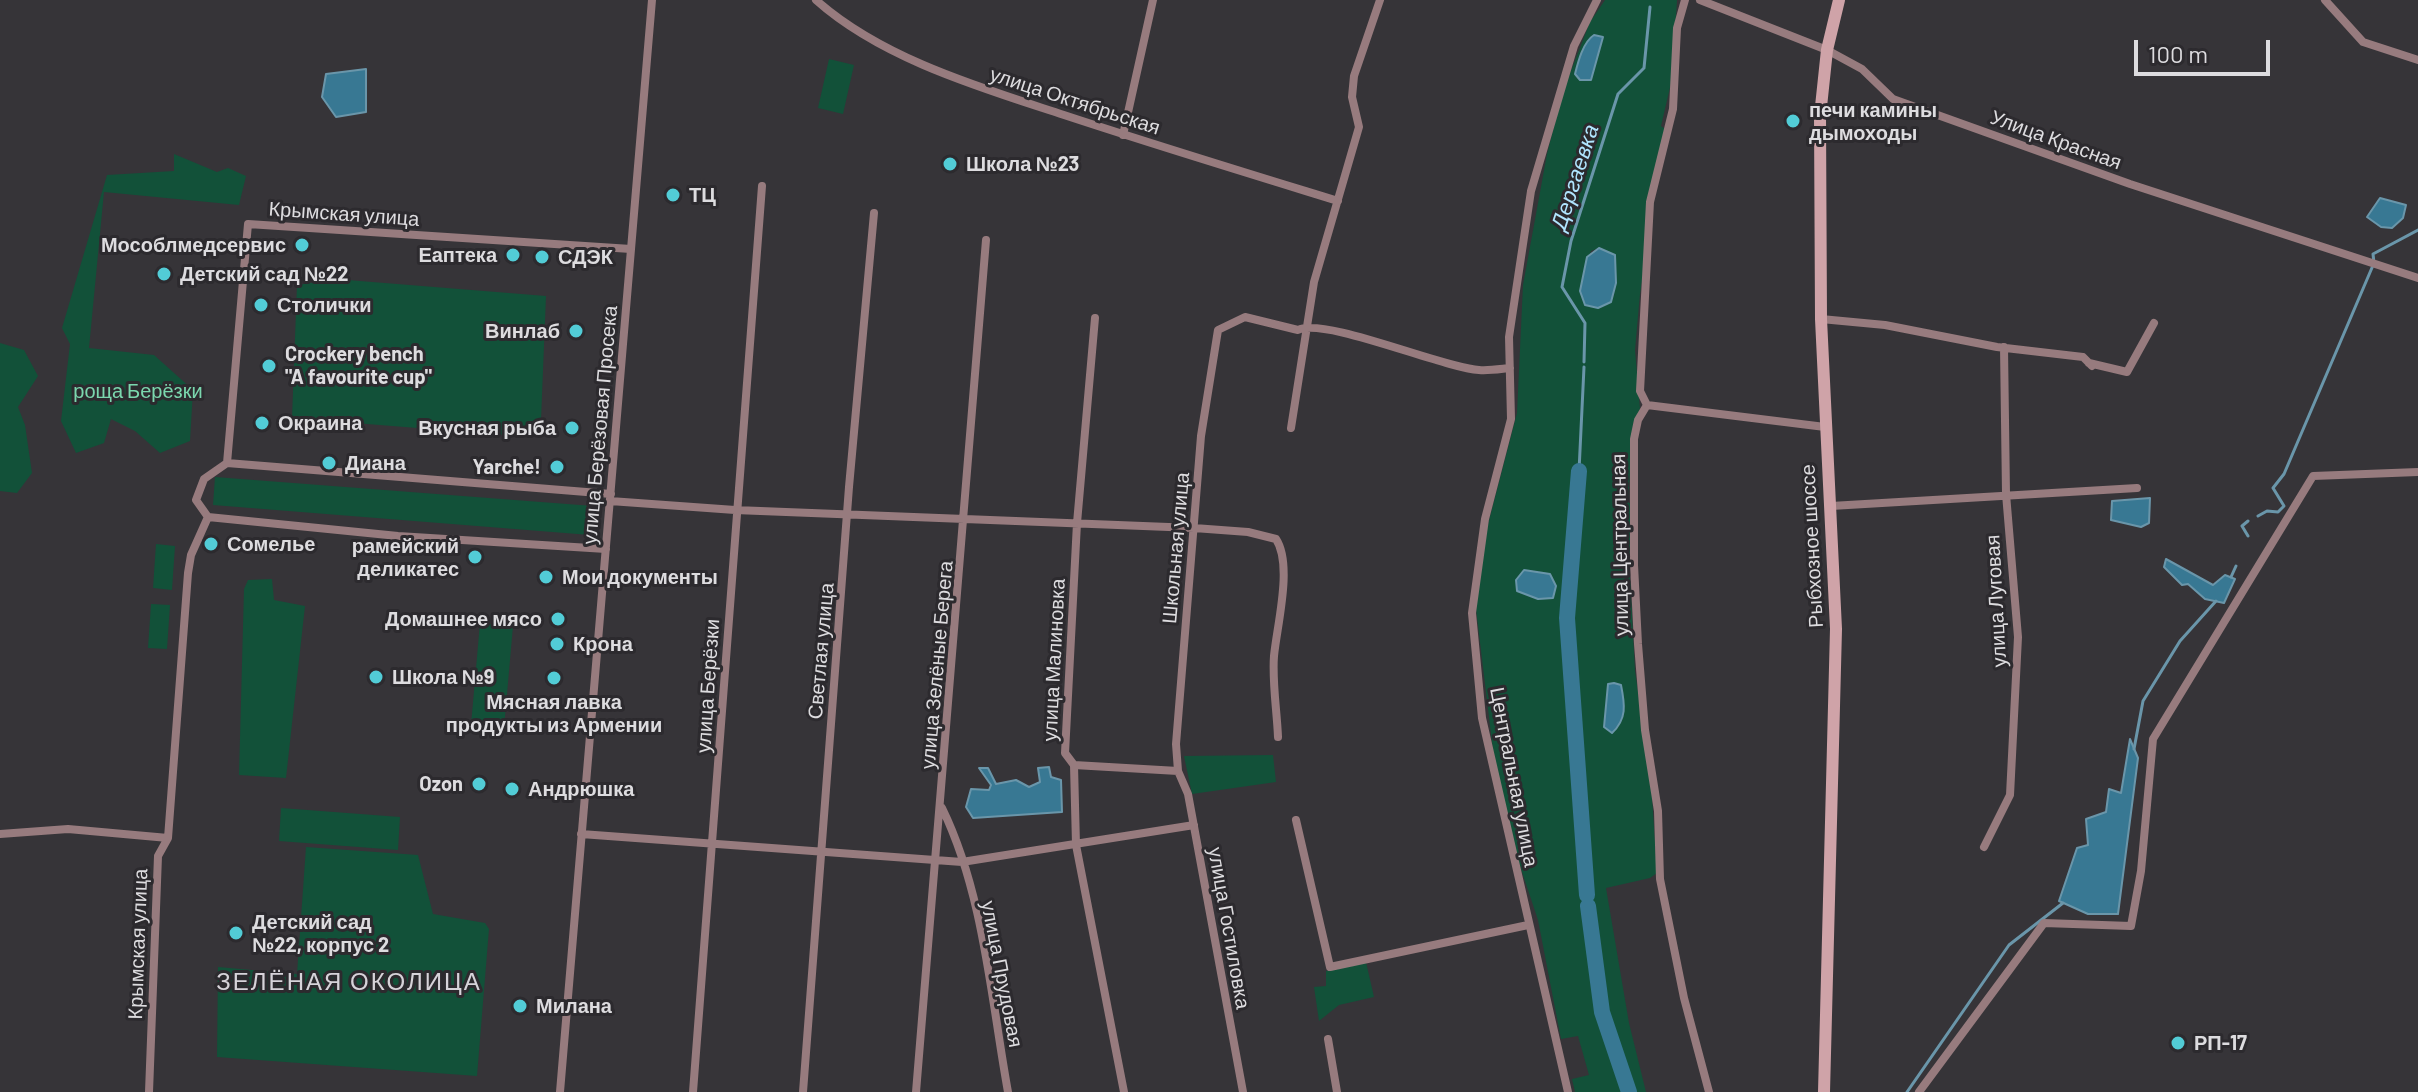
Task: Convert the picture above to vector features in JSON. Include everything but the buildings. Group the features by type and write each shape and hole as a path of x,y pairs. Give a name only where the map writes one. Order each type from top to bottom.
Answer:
{"main road":[{"name":"Рыбхозное шоссе","path":"1824,1092 1836,629 1821,319 1820,116 1827,50 1839,0"}],"street":[{"name":"улица Берёзовая Просека","path":"560,1092 652,0"},
{"name":"улица Октябрьская","path":"816,0 831,13 928,69 1123,135 1338,201"},
{"path":"1123,135 1153,0"},
{"path":"1291,428 1306,326 1359,127 1352,97 1354,76 1380,0"},
{"name":"Центральная улица","path":"1568,1092 1482,718 1472,613 1485,519 1511,419 1509,337 1539,155 1574,46 1597,0"},
{"name":"улица Центральная","path":"1685,0 1677,28 1673,109 1650,202 1640,391 1647,405 1638,420 1634,439 1634,565 1645,730 1658,811 1660,879 1684,998 1709,1092"},
{"name":"Улица Красная","path":"1700,0 1827,50 1862,69 1893,99 2130,184 2418,278"},
{"path":"2325,0 2363,42 2418,60"},
{"name":"улица Берёзки","path":"693,1092 762,186"},
{"name":"Светлая улица","path":"803,1092 874,213"},
{"name":"Крымская улица","path":"227,463 248,224 631,249"},
{"name":"улица Зелёные Берега","path":"916,1092 942,808 986,240"},
{"name":"Школьная улица","path":"1178,771 1176,744 1201,436 1218,330 1245,317 1298,330 1306,326"},
{"name":"улица Малиновка","path":"1095,318 1077,523 1065,753 1074,765 1076,845 1124,1092"},
{"path":"1821,319 1885,325 2004,347 2083,357 2091,365 2127,372 2154,323"},
{"path":"1306,326 1477,371 1510,368"},
{"name":"улица Луговая","path":"1984,847 2010,795 2018,637 2006,494 2004,347"},
{"path":"1647,405 1825,427"},
{"path":"606,549 398,536 208,517 196,500 204,479 227,463 735,510 1194,528 1267,536 1276,539 1281,547 1280,626 1274,656 1278,737"},
{"path":"1919,1092 2044,923 2131,926 2141,871 2153,739 2313,476 2418,472"},
{"path":"1831,506 2137,488"},
{"name":"Крымская улица","path":"149,1092 158,856 168,838 188,573 191,555 208,517"},
{"path":"1074,765 1178,771"},
{"name":"улица Гостиловка","path":"1178,771 1188,794 1243,1092"},
{"name":"улица Прудовая","path":"942,808 959,843 1008,1092"},
{"path":"1296,820 1330,967 1528,925"},
{"path":"581,834 962,862 1194,825"},
{"path":"0,834 68,829 168,838"},
{"path":"1328,1039 1337,1092"}],"green space":[{"path":"1605,0 1677,0 1672,79 1661,126 1665,129 1640,294 1635,350 1640,409 1633,424 1628,502 1632,505 1629,561 1635,671 1651,782 1657,873 1650,878 1606,888 1629,1023 1646,1092 1575,1092 1572,1079 1589,1075 1578,1036 1561,1039 1538,920 1507,827 1495,767 1476,609 1480,555 1517,413 1523,285 1547,154 1563,91 1590,22","holes":["1599,248 1615,255 1614,296 1580,291 1591,251"]},
{"path":"829,59 854,65 843,114 818,108"},
{"name":"роща Берёзки","path":"174,154 217,172 228,168 246,176 239,205 104,192 89,348 154,355 193,390 190,441 160,453 135,431 111,419 104,443 76,453 61,421 70,344 62,328 107,175 174,171"},
{"path":"335,279 546,296 541,420 530,437 292,418 297,285"},
{"name":"роща Берёзки","path":"0,343 24,350 38,376 18,407 25,425 32,473 17,493 0,491"},
{"path":"215,477 593,506 590,535 213,505"},
{"path":"156,544 175,546 172,590 153,588"},
{"path":"272,579 274,600 305,606 286,778 239,775 244,589 248,580"},
{"path":"151,604 170,605 167,649 148,648"},
{"path":"480,623 513,626 504,728 471,725"},
{"path":"1273,755 1276,782 1192,794 1184,756"},
{"path":"281,808 400,817 398,850 279,841"},
{"path":"306,847 418,855 433,914 485,923 489,929 477,1076 217,1057 218,967 297,974"},
{"path":"1366,962 1374,997 1339,1005 1319,1021 1314,987 1326,986 1326,971"}],"water":[{"path":"1594,35 1603,37 1591,80 1580,80 1575,74 1578,64 1584,47"},
{"path":"366,69 366,112 336,117 322,97 326,74"},
{"path":"2380,198 2406,205 2403,218 2392,228 2381,227 2367,217"},
{"path":"1599,248 1615,255 1616,283 1611,302 1598,308 1585,305 1580,291 1587,257"},
{"path":"2150,498 2149,523 2141,527 2111,520 2112,501"},
{"path":"2166,559 2213,585 2225,575 2235,579 2224,603 2205,599 2188,584 2182,585 2164,567"},
{"path":"1524,570 1550,574 1556,586 1553,598 1538,599 1517,591 1516,580"},
{"path":"1608,684 1621,685 1624,705 1620,722 1612,733 1604,727"},
{"path":"2130,739 2138,758 2118,914 2088,914 2059,901 2077,848 2088,845 2086,819 2106,812 2109,789 2121,793"},
{"path":"1049,767 1051,777 1061,780 1062,812 973,818 966,807 971,789 989,790 991,785 979,768 988,768 996,784 1016,780 1029,787 1040,782 1038,768"}],"waterway":[{"name":"Дергаевка","path":"1584,362 1585,323 1562,287 1571,241 1618,94 1644,68 1650,7"},
{"path":"2258,516 2267,511 2278,512 2284,506 2273,488 2284,474 2374,263 2373,254 2418,230"},
{"name":"Дергаевка","path":"1579,471 1584,367"},
{"path":"1579,471 1567,618 1587,895"},
{"path":"2248,521 2242,526 2248,536"},
{"path":"2231,577 2236,566"},
{"path":"2134,749 2143,701 2180,641 2216,601"},
{"path":"1907,1092 2009,945 2063,903"},
{"path":"1588,906 1602,1012 1629,1092"}],"place":[{"name":"печи камины дымоходы","path":"1793,121"},
{"name":"Школа №23","path":"950,164"},
{"name":"ТЦ","path":"673,195"},
{"name":"Мособлмедсервис","path":"302,245"},
{"name":"Еаптека","path":"513,255"},
{"name":"СДЭК","path":"542,257"},
{"name":"Детский сад №22","path":"164,274"},
{"name":"Столички","path":"261,305"},
{"name":"Винлаб","path":"576,331"},
{"name":"Crockery bench \"A favourite cup\"","path":"269,366"},
{"name":"Окраина","path":"262,423"},
{"name":"Вкусная рыба","path":"572,428"},
{"name":"Диана","path":"329,463"},
{"name":"Yarche!","path":"557,467"},
{"name":"Сомелье","path":"211,544"},
{"name":"рамейский деликатес","path":"475,557"},
{"name":"Мои документы","path":"546,577"},
{"name":"Домашнее мясо","path":"558,619"},
{"name":"Крона","path":"557,644"},
{"name":"Школа №9","path":"376,677"},
{"name":"Мясная лавка продукты из Армении","path":"554,678"},
{"name":"Ozon","path":"479,784"},
{"name":"Андрюшка","path":"512,789"},
{"name":"Детский сад №22, корпус 2","path":"236,933"},
{"name":"Милана","path":"520,1006"},
{"name":"РП-17","path":"2178,1043"}],"district":[{"name":"ЗЕЛЁНАЯ ОКОЛИЦА","path":"349,982"}]}
